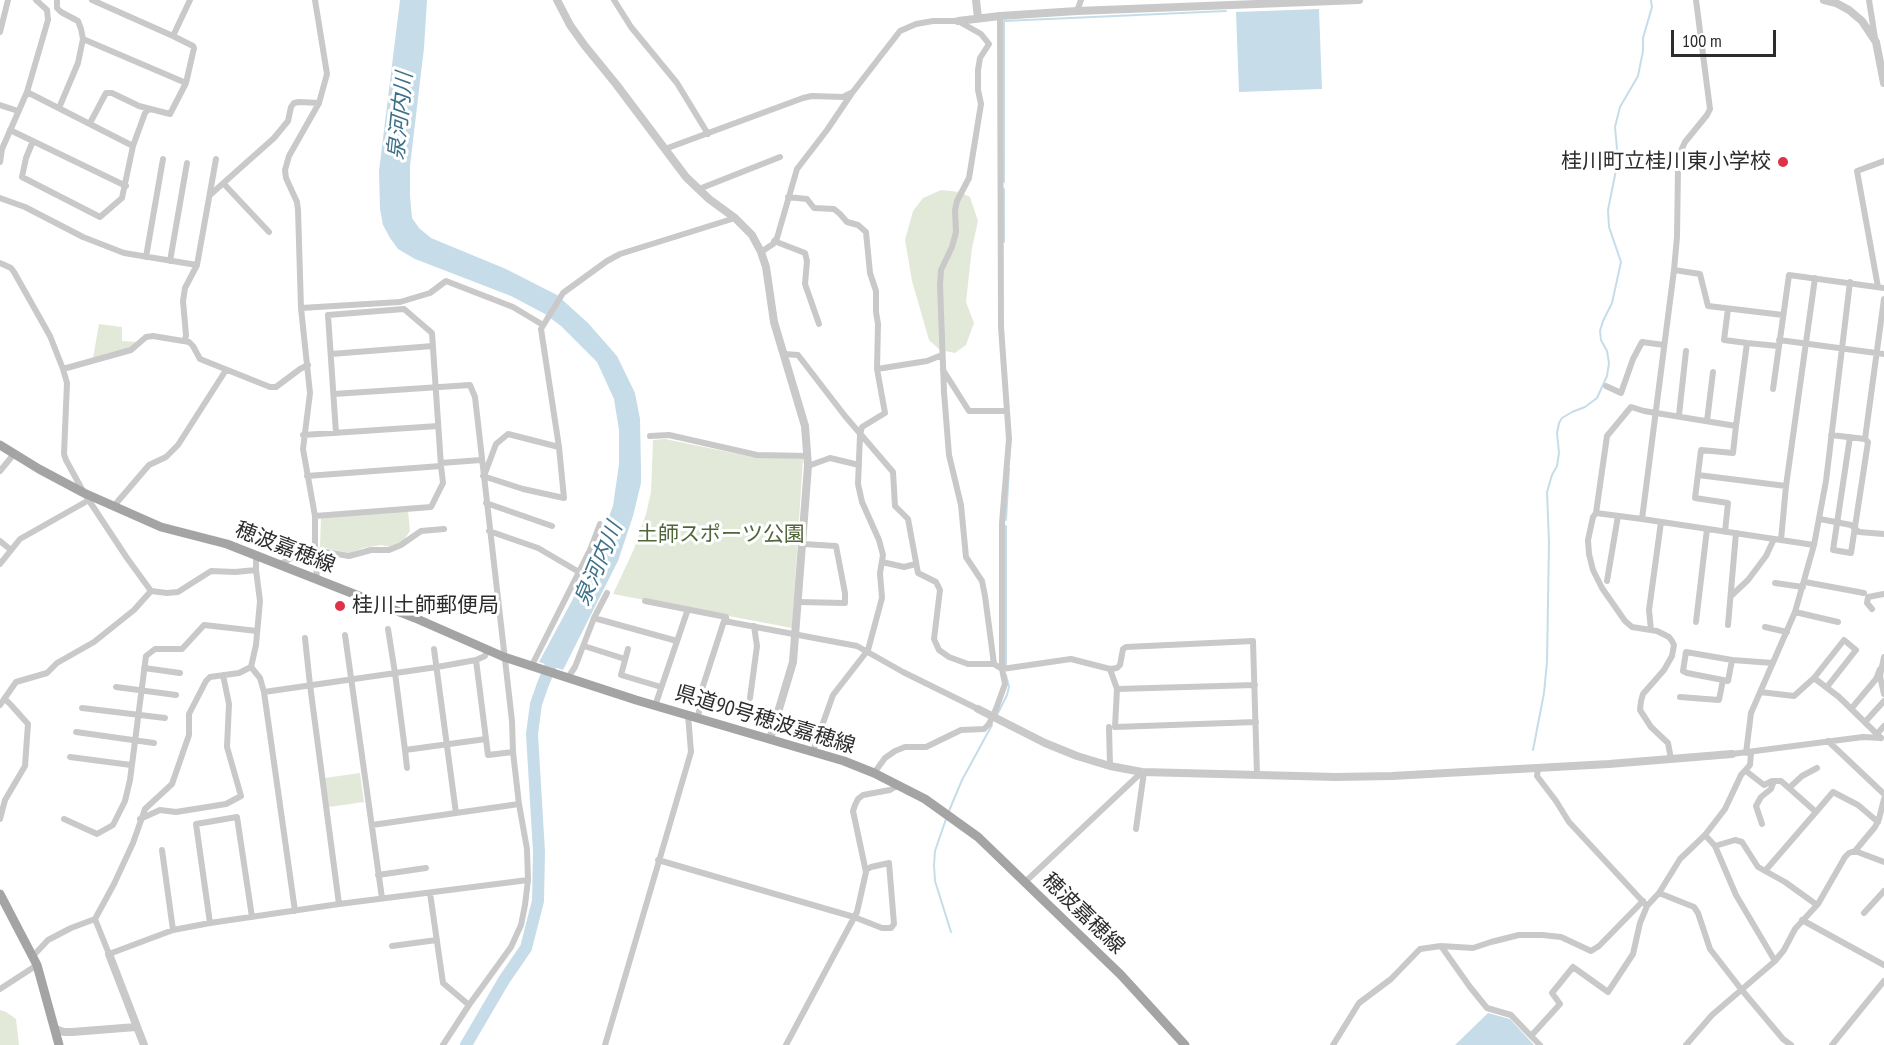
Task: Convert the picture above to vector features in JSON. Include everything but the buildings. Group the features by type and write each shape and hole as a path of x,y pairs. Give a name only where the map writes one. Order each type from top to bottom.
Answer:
{"main road":[{"name":"穂波嘉穂線","path":"0,445 86,496 161,527 227,544 415,618 487,651 564,678"},
{"name":"県道90号穂波嘉穂線","path":"564,678 813,751 874,773 925,799 950,816"},
{"name":"穂波嘉穂線","path":"950,816 978,837 1121,975 1185,1045"},
{"path":"1,899 35,960 59,1045"}],"street":[{"path":"0,32 8,0"},
{"path":"0,162 2,149 27,92 48,20 47,10 36,0"},
{"path":"57,0 57,8 61,12 78,21 83,39 78,63 59,108"},
{"path":"90,123 106,93 112,93 148,109 170,114 186,83 194,48 173,36 92,0"},
{"path":"173,36 190,0"},
{"path":"315,0 327,74 319,103 289,156 285,170 298,210 301,308 310,393 303,449 315,516 317,580"},
{"path":"557,0 570,26 686,177 752,235 766,267 774,322 805,426 808,466 796,633 790,676 770,740"},
{"path":"614,0 627,23 677,83 708,134"},
{"path":"976,0 978,18"},
{"path":"1077,11 1081,0"},
{"path":"761,252 774,241 797,169 900,31 916,24 1077,11 1359,0"},
{"path":"1642,519 1674,270 1680,153 1685,142 1710,109 1696,0"},
{"path":"1824,0 1849,10 1862,21 1876,42"},
{"path":"1869,0 1884,83"},
{"path":"874,773 885,758 905,747 926,747 961,730 984,729 996,709 1005,684 1002,669 1002,523 1009,439 1001,327 1000,16"},
{"path":"958,21 981,34 989,44 980,58 978,90 981,104 969,178 957,201 956,231 952,247 941,270 942,355 949,455 961,505 966,557 982,581 994,664"},
{"path":"83,39 186,83"},
{"path":"27,92 134,146"},
{"path":"665,149 803,98 843,97 852,93"},
{"path":"209,195 274,138 288,121 294,103 319,103"},
{"path":"0,105 18,111"},
{"path":"33,141 22,177 100,217 122,198 134,146 148,109"},
{"path":"10,130 126,186"},
{"path":"699,189 780,157"},
{"path":"146,257 163,159"},
{"path":"184,341 186,335 183,301 185,288 197,265 216,159"},
{"path":"1773,389 1789,275 1881,287 1857,171 1884,161"},
{"path":"170,261 187,163"},
{"path":"224,184 269,232"},
{"path":"788,197 807,199 814,208 834,209 847,222 858,225 866,232 870,273 876,291 877,369 885,413 862,428 858,484 862,502 879,540 883,555 880,573 882,598 868,650 832,695 813,751"},
{"path":"0,198 25,207 62,227 124,253 197,265"},
{"path":"483,476 523,489 564,498 559,447 541,329 544,323 563,293 607,261 620,254 735,218"},
{"path":"774,241 805,252 807,261 805,284 819,324"},
{"path":"0,263 14,272 50,336 63,369 67,383 64,454 86,496 151,591 178,592 211,571 256,570"},
{"path":"1674,270 1700,274 1708,306 1783,315"},
{"path":"1731,596 1748,580 1777,539 1815,278"},
{"path":"301,308 400,302 430,293 446,281 513,307 544,323"},
{"path":"1333,1045 1359,1003 1391,979 1420,949 1441,946 1473,948 1519,935 1542,935 1561,937 1591,951 1595,949 1659,893 1680,859 1704,836 1725,809 1741,775 1750,765 1751,713 1795,612 1814,545 1826,481 1850,282"},
{"path":"1850,437 1833,550 1851,553 1868,442 1865,439 1880,353 1884,299"},
{"path":"315,516 431,507 442,483 432,333 404,309 328,315 336,433"},
{"path":"1728,309 1724,340 1747,343 1806,343 1880,353"},
{"path":"63,369 131,350 147,337 159,336 189,342 200,359 270,387 276,387 308,365"},
{"path":"1606,386 1621,393 1633,359 1642,342 1664,345"},
{"path":"1725,531 1728,503 1695,498 1701,450 1733,453 1747,343"},
{"path":"331,354 433,346"},
{"path":"1679,416 1686,351"},
{"path":"784,354 798,355 860,435 893,472 895,506 908,519 918,573 936,582 940,590 934,639 939,650 949,657 968,664 994,664 1002,669 1071,659 1110,669 1120,665 1123,649 1126,647 1253,641 1257,775"},
{"path":"877,369 927,361 942,355"},
{"path":"113,507 149,465 166,457 178,445 226,370"},
{"path":"943,370 966,410 1007,411"},
{"path":"1707,421 1713,372"},
{"path":"334,394 470,385 475,397 512,721 513,752 527,849 528,880 520,925 511,947 443,1045"},
{"path":"1671,759 1668,743 1651,727 1641,710 1641,701 1643,694 1664,670 1672,656 1674,645 1669,637 1651,630 1637,629 1625,621 1602,588 1593,570 1589,554 1588,540 1596,513 1607,436 1630,407 1736,426"},
{"path":"303,435 438,426"},
{"path":"483,476 496,444 508,434 559,447"},
{"path":"650,436 669,435 757,455 807,456"},
{"path":"1831,435 1865,439"},
{"path":"0,471 14,454"},
{"path":"808,466 830,459 859,465"},
{"path":"307,476 481,460"},
{"path":"1698,475 1786,486"},
{"path":"0,564 20,539 86,496"},
{"path":"486,503 552,526"},
{"path":"1596,513 1814,545"},
{"path":"1607,581 1618,516"},
{"path":"1820,519 1851,525 1865,533 1884,534"},
{"path":"1651,630 1649,609 1661,522"},
{"path":"533,668 600,524"},
{"path":"278,566 300,553 315,550 349,556 370,550 390,550 421,531 444,529"},
{"path":"1696,622 1707,529"},
{"path":"489,531 538,548 579,572"},
{"path":"1728,625 1736,533"},
{"path":"0,541 11,550"},
{"path":"798,602 845,603 836,546 803,544"},
{"path":"256,556 260,600 251,667 260,678 264,692 295,911"},
{"path":"882,562 904,567 916,564"},
{"path":"1775,583 1863,593"},
{"path":"0,819 5,800 25,766 28,724 2,702 16,682 47,673 57,663 94,642 134,610 151,591"},
{"path":"564,678 584,646 594,618 607,593"},
{"path":"1872,609 1867,603 1868,597 1884,594"},
{"path":"645,602 726,618 727,622"},
{"path":"656,706 688,609"},
{"path":"1795,612 1838,622"},
{"path":"594,618 677,641"},
{"path":"605,1045 691,752 693,717 724,621 848,643 868,650 903,672 1045,743 1110,766 1143,772 1392,776 1749,753 1828,741 1881,737"},
{"path":"64,819 97,834 113,825 125,801 146,656 155,649 182,649 204,625 256,631"},
{"path":"750,698 757,646 754,626"},
{"path":"1765,627 1786,632"},
{"path":"388,629 407,768"},
{"path":"345,635 382,898"},
{"path":"305,638 339,904"},
{"path":"1760,692 1794,696 1814,678 1844,640 1856,650 1827,687"},
{"path":"584,646 625,659"},
{"path":"434,649 456,813"},
{"path":"628,649 621,675 661,687"},
{"path":"264,692 476,660 485,656 487,651"},
{"path":"1732,660 1728,681 1684,672 1682,668 1686,652 1732,660 1773,663"},
{"path":"1851,709 1876,679 1884,657"},
{"path":"476,660 488,755 513,752"},
{"path":"0,989 35,960 48,940 71,928 94,920 133,843 140,819 149,804 172,784 189,735 189,714 206,681 210,677 238,674 251,667"},
{"path":"144,668 180,673"},
{"path":"1110,669 1117,689 1115,726 1256,722"},
{"path":"1880,669 1884,694"},
{"path":"140,819 160,810 176,812 193,810 234,801 242,796 227,747 229,704 223,675"},
{"path":"1814,678 1827,687 1881,737"},
{"path":"1680,697 1719,700 1723,680"},
{"path":"1117,689 1255,685"},
{"path":"116,687 176,695"},
{"path":"1865,722 1884,701"},
{"path":"82,708 165,718"},
{"path":"1881,737 1884,726"},
{"path":"1109,727 1110,766"},
{"path":"76,732 154,743"},
{"path":"405,750 486,739"},
{"path":"1828,741 1884,794"},
{"path":"70,757 131,765"},
{"path":"1538,768 1537,776 1569,822 1645,904"},
{"path":"1790,788 1802,776 1817,768"},
{"path":"1746,771 1764,785 1781,781 1816,812"},
{"path":"1136,829 1143,772"},
{"path":"1024,883 1143,772"},
{"path":"1762,824 1756,806 1761,797 1771,789 1774,781"},
{"path":"786,1045 854,917 859,902 866,870 853,812 855,805 863,795 890,790 897,786"},
{"path":"1765,871 1833,792 1857,805 1878,822"},
{"path":"1686,1045 1712,1015 1775,961 1802,920 1817,906 1845,857 1855,851 1878,822 1884,799"},
{"path":"234,801 252,917"},
{"path":"372,825 519,804"},
{"path":"193,810 210,923"},
{"path":"196,824 237,817"},
{"path":"1704,836 1715,846 1736,895 1775,961"},
{"path":"1715,846 1735,840 1742,842 1754,863 1817,906"},
{"path":"162,849 173,930"},
{"path":"1855,851 1884,862"},
{"path":"658,860 854,917 887,929 894,926 889,863 866,870"},
{"path":"378,875 426,868"},
{"path":"109,954 173,930 210,923 528,880"},
{"path":"1864,913 1884,891"},
{"path":"430,893 443,983 469,1005"},
{"path":"1659,893 1694,907 1710,949 1783,1039 1791,1045"},
{"path":"1531,1036 1560,1004 1552,993 1573,966 1608,992 1634,954 1645,904"},
{"path":"94,920 144,1045"},
{"path":"1802,920 1884,965"},
{"path":"392,946 437,940"},
{"path":"1441,946 1487,1008 1511,1015 1540,1045"},
{"path":"1832,1045 1884,981"},
{"path":"55,1029 72,1032 136,1027"}],"green space":[{"path":"941,190 960,192 970,197 978,221 972,248 966,302 974,323 966,345 955,353 940,350 929,340 912,281 905,240 913,211 923,198"},
{"path":"99,324 122,327 122,341 137,342 130,348 93,358"},
{"name":"土師スポーツ公園","path":"665,439 753,457 803,459 792,628 613,594 634,549 646,514 651,492 653,440"},
{"path":"408,511 410,531 404,540 391,547 381,545 350,553 320,547 321,518"},
{"path":"360,773 364,802 329,807 325,778"},
{"path":"0,1010 16,1019 19,1045 0,1045"}],"water":[{"path":"400,0 427,0 424,48 410,166 412,218 419,228 431,238 506,269 557,295 588,323 617,356 635,393 640,419 641,483 633,516 618,561 563,670 539,662 589,569 613,506 619,464 619,430 614,399 597,362 561,326 545,314 511,296 415,259 398,249 383,225 380,209 379,171"},
{"path":"1319,9 1322,89 1239,92 1236,12"},
{"path":"1488,1013 1510,1019 1534,1045 1455,1045"}],"waterway":[{"path":"1533,750 1544,693 1547,662 1549,542 1547,492 1557,466 1559,423 1562,418 1585,407 1597,398 1607,376 1609,363 1600,331 1612,303 1621,262 1609,227 1608,210 1618,160 1615,127 1620,107 1638,76 1643,38 1652,7 1651,0"},
{"path":"1004,182 1004,21 1226,11"},
{"path":"1004,189 1004,242"},
{"path":"1006,520 1009,469"},
{"path":"1006,526 1006,667"},
{"name":"泉河内川","path":"466,1045 504,980 526,948 538,901 539,852 532,734 536,704 553,660"},
{"path":"996,717 1009,687 1006,675"},
{"path":"949,811 962,780 992,725"},
{"path":"946,819 935,851 934,865 935,881 951,932"}],"place":[{"name":"桂川町立桂川東小学校","path":"1783,162"},
{"name":"桂川土師郵便局","path":"340,606"}]}
